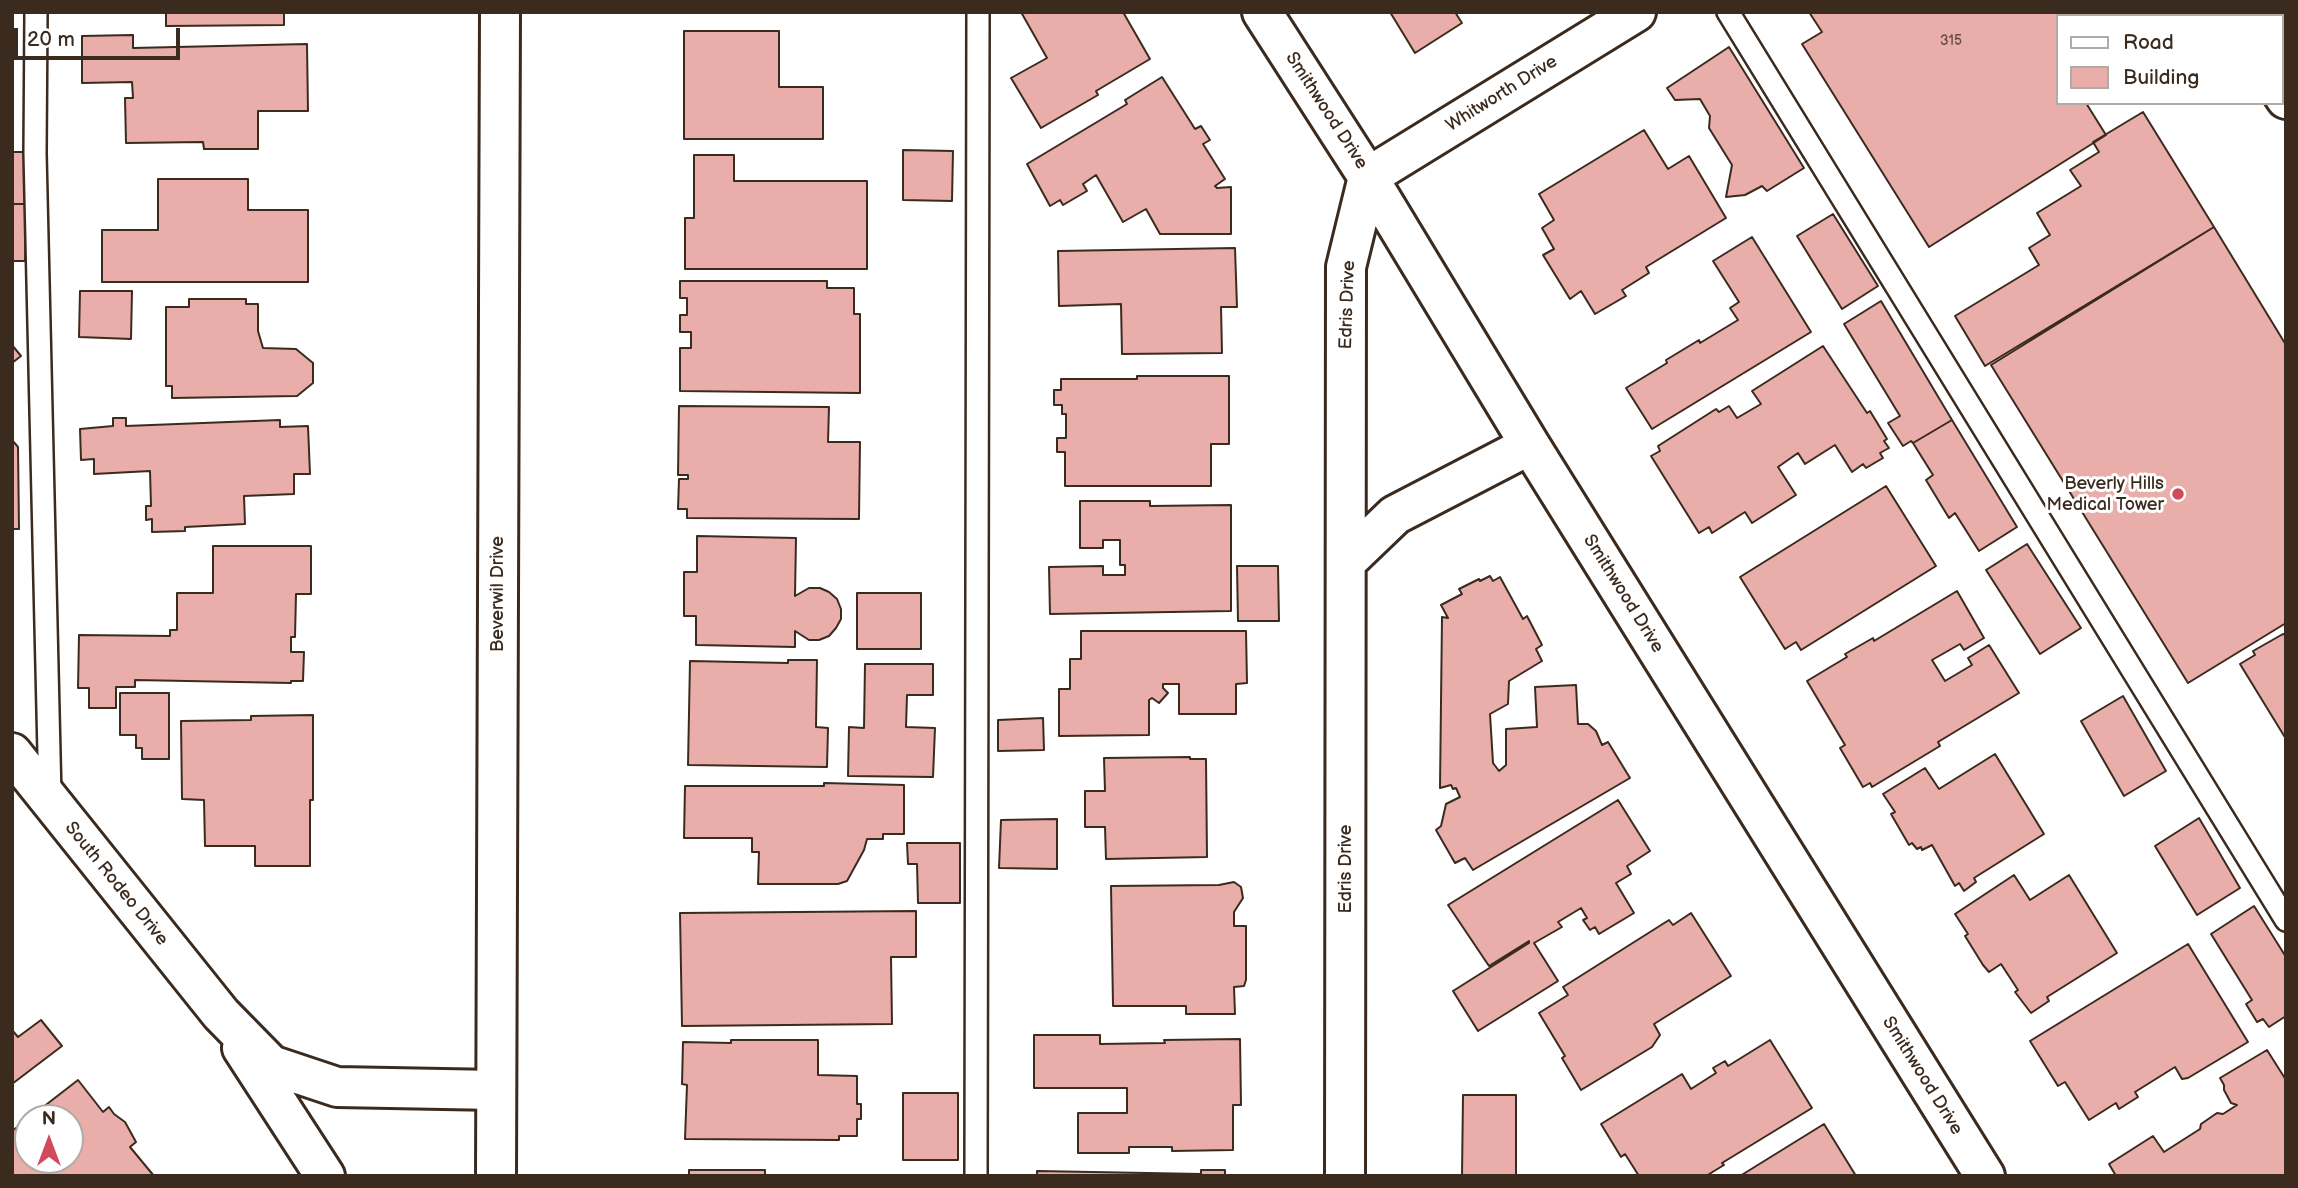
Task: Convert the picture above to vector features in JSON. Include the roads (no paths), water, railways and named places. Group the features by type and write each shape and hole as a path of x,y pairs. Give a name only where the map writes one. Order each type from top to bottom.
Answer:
{"street":[{"name":"Beverwil Drive","path":"496,1176 500,12"},
{"name":"Smithwood Drive","path":"1262,12 1368,177 1530,445 1985,1176"},
{"name":"Whitworth Drive","path":"1368,177 1636,12"},
{"name":"Edris Drive","path":"1345,1176 1346,267 1368,177"},
{"path":"1346,562 1395,515 1530,445"},
{"name":"South Rodeo Drive","path":"12,752 221,1014 271,1065 337,1087 496,1090"},
{"name":"South Rodeo Drive","path":"221,1014 324,1176"}],"lane":[{"path":"36,12 34,153 50,802"},
{"path":"976,1176 978,12"},
{"path":"1728,12 2286,920"}],"place":[{"name":"Beverly Hills Medical Tower","path":"2178,494"}]}
